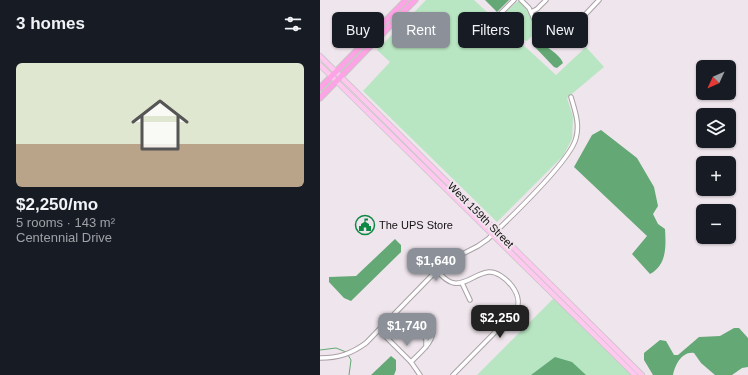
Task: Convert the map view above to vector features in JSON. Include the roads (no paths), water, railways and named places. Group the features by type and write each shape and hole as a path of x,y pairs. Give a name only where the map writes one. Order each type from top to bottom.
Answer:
{"highway":[{"path":"320,88 406,0"},
{"path":"320,98 415,0"}],"main road":[{"name":"West 159th Street","path":"320,56 642,375"},
{"name":"West 159th Street","path":"320,65 635,375"}],"street":[{"path":"502,12 514,0"},
{"path":"521,0 531,12 537,26 548,37 556,39 565,36 599,0"},
{"path":"531,12 537,9 546,0"},
{"path":"320,358 339,357 350,354 366,343 443,264 478,246 492,235 555,170 570,151 576,139 578,120 570,97"},
{"path":"437,271 448,281 462,283 480,274 491,272 500,275 517,294 519,303 517,310 453,375"},
{"path":"462,283 470,300"},
{"path":"411,362 426,347 432,339 434,331 432,325 426,321 417,329 426,339 426,347"},
{"path":"379,330 411,362 420,375"}],"waterway":[{"path":"320,350 336,348 346,352"},
{"path":"348,355 351,360 349,375"}],"place":[{"name":"The UPS Store","path":"365,225"}]}
